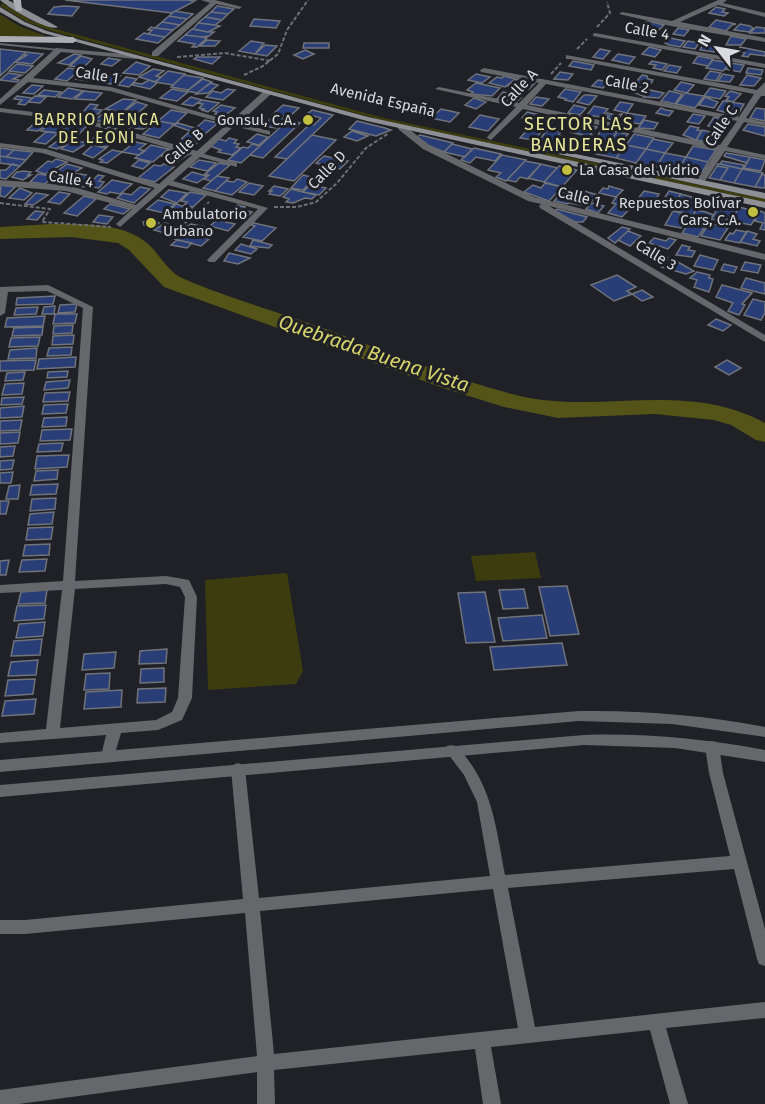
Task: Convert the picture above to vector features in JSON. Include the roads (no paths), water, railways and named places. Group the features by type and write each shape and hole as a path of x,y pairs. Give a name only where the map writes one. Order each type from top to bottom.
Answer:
{"main road":[{"name":"Avenida España","path":"3,0 18,5 55,27 375,113 765,196"},
{"name":"Avenida España","path":"0,9 27,25 73,40 267,93 401,127 765,205"},
{"path":"0,39 73,40"}],"street":[{"path":"204,0 239,7"},
{"path":"155,54 215,2"},
{"path":"671,24 720,2 765,15"},
{"path":"622,14 765,40"},
{"name":"Calle 4","path":"595,35 765,66"},
{"path":"2,100 60,50"},
{"name":"Avenida España","path":"60,50 136,57"},
{"path":"569,57 762,94"},
{"name":"Calle 2","path":"484,70 765,124"},
{"name":"Calle 1","path":"26,79 111,89 267,133"},
{"name":"Calle A","path":"490,138 544,82"},
{"name":"Calle C","path":"700,182 741,120 762,94 765,84"},
{"path":"439,89 765,158"},
{"name":"Calle B","path":"120,224 267,93"},
{"path":"0,110 82,120 234,165"},
{"name":"Calle 1","path":"401,127 426,147 531,199 765,256"},
{"path":"0,145 43,151 162,185 217,195 264,208 212,260"},
{"name":"Calle 4","path":"0,183 67,188 137,208"},
{"name":"Calle 3","path":"531,199 765,339"},
{"path":"0,313 2,290 48,288 88,307 69,585 52,734"},
{"path":"0,589 166,580 185,583 191,597 185,698 177,716 158,725 0,738"},
{"path":"0,765 579,716 628,715 681,718 765,732"},
{"path":"108,756 115,728"},
{"path":"0,790 452,750 631,739 712,746 765,756"},
{"path":"712,746 716,773 765,959"},
{"path":"452,750 469,771 484,802 528,1035"},
{"path":"238,769 265,1063 266,1104"},
{"path":"0,927 25,927 498,882 740,862"},
{"path":"0,1098 265,1063 765,1010"},
{"path":"656,1022 679,1104"},
{"path":"482,1040 492,1104"}],"lane":[{"path":"0,44 60,50"}],"waterway":[{"name":"Quebrada Buena Vista","path":"0,233 71,231 110,234 137,245 172,282 452,383 513,402 558,410 655,406 717,413 740,420 765,434"}],"place":[{"name":"Gonsul, C.A.","path":"308,120"},
{"name":"La Casa del Vidrio","path":"567,170"},
{"name":"Repuestos Bolívar Cars, C.A.","path":"753,212"},
{"name":"Ambulatorio Urbano","path":"151,223"}],"district":[{"name":"BARRIO MENCA DE LEONI","path":"97,128"},
{"name":"SECTOR LAS BANDERAS","path":"579,134"}]}
